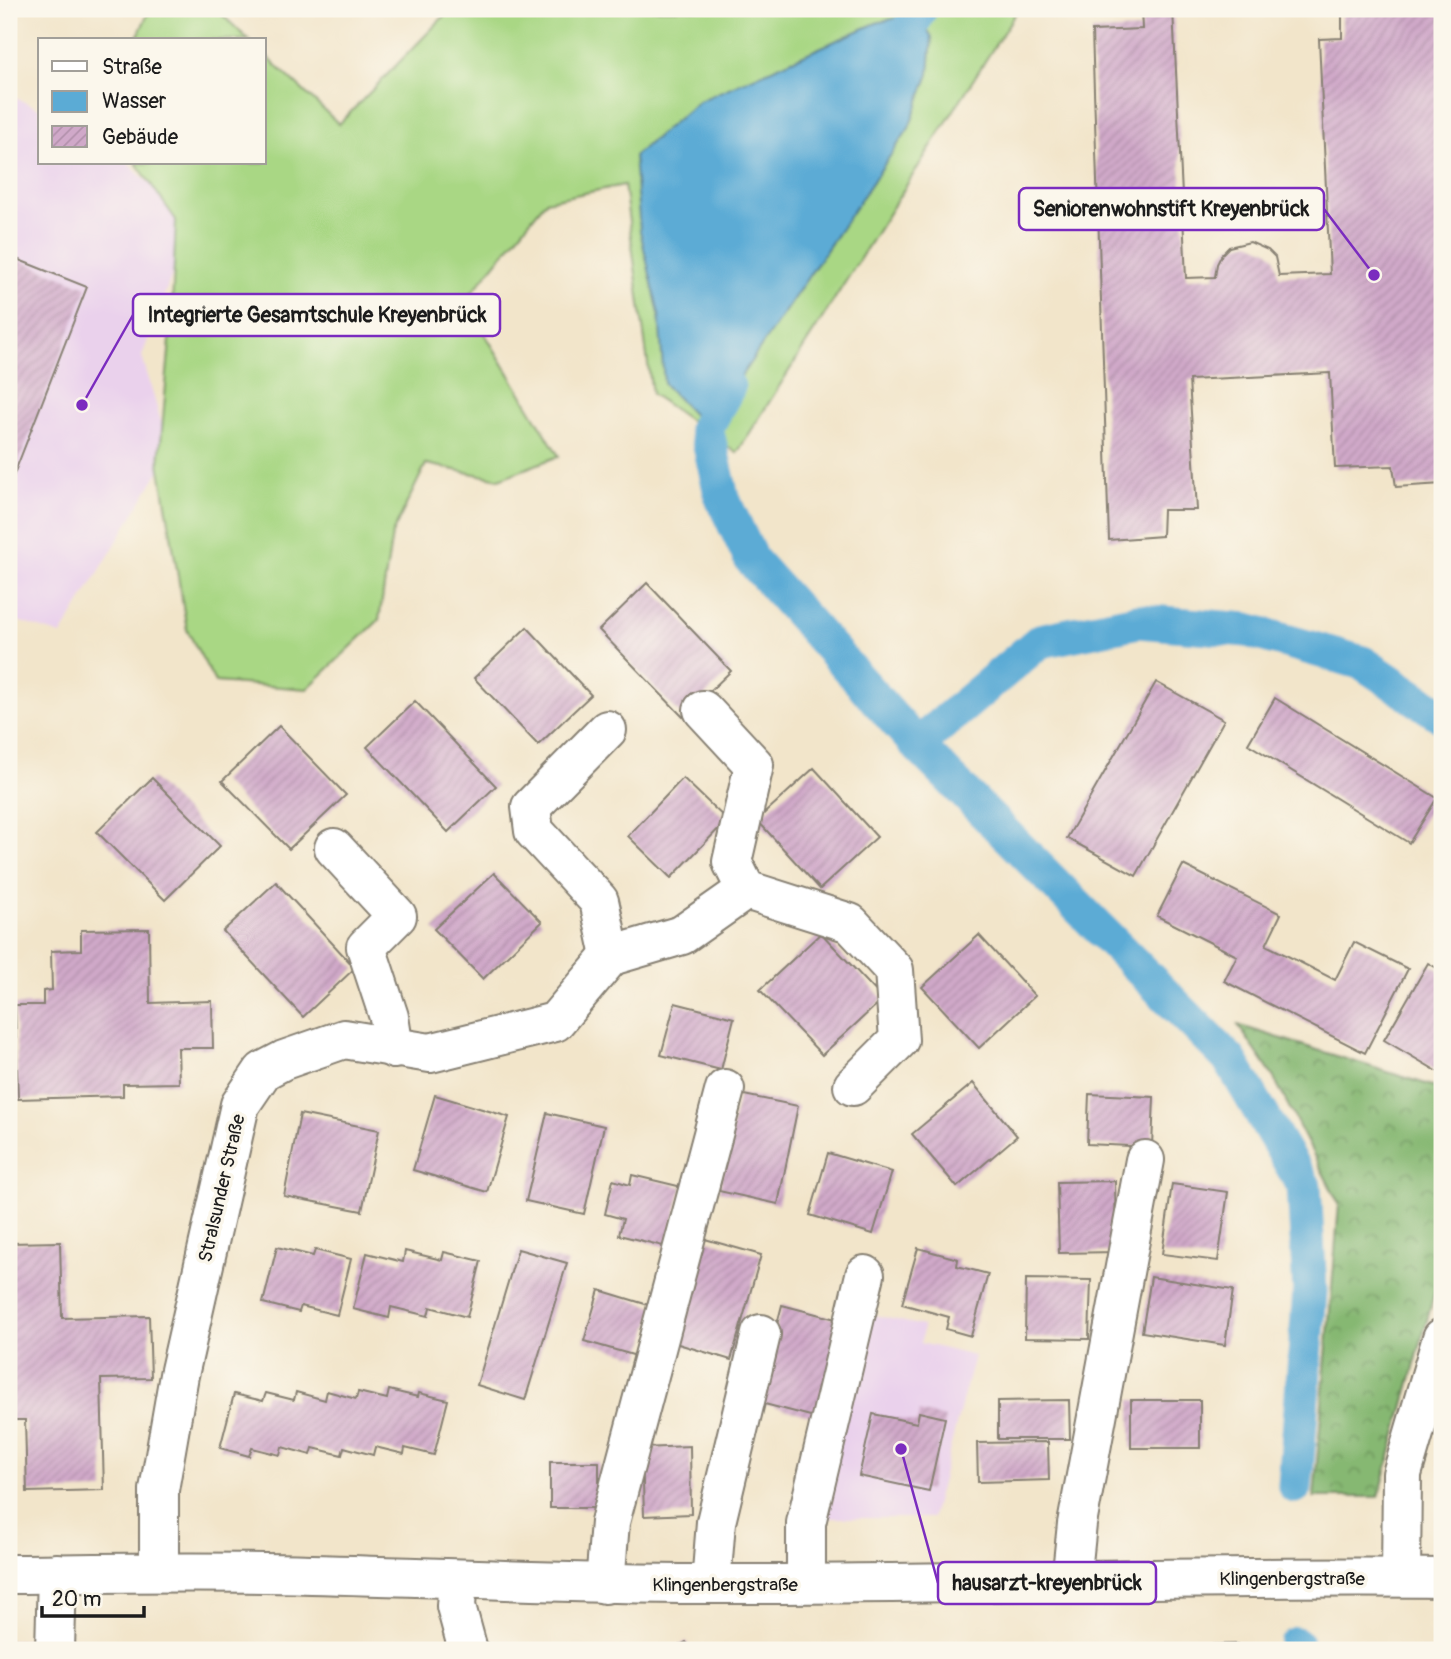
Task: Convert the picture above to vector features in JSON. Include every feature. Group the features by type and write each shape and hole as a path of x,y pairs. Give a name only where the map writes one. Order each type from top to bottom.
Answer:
{"street":[{"path":"703,710 754,765 732,862 746,890 850,923 894,970 899,1040 853,1086"},
{"path":"607,730 531,807 534,831 600,901 611,956 682,935 746,890"},
{"path":"334,848 397,916 366,947 389,1017 394,1049"},
{"name":"Stralsunder Straße","path":"159,1572 159,1490 178,1375 240,1105 263,1071 284,1059 344,1039 430,1053 555,1023 611,956"},
{"path":"605,1584 610,1522 725,1089"},
{"path":"1071,1582 1077,1524 1144,1160"},
{"path":"806,1583 806,1523 864,1275"},
{"path":"711,1584 716,1522 761,1334"},
{"path":"1401,1577 1402,1474 1442,1338"},
{"name":"Klingenbergstraße","path":"9,1574 159,1572 605,1584 1071,1582 1252,1577 1442,1578"},
{"path":"55,1650 57,1573"},
{"path":"458,1578 456,1606 468,1650"}],"shaded area":[{"path":"9,95 38,108 38,164 128,164 191,222 142,356 170,453 61,635 9,618"},
{"path":"865,1313 923,1326 921,1343 974,1356 932,1518 811,1518"}],"green space":[{"path":"150,9 216,9 247,38 137,38"},
{"path":"451,9 1018,9 737,453 652,394 624,185 546,201 465,301 559,456 499,479 426,464 392,534 379,620 307,689 215,682 187,630 159,463 171,329 176,220 137,164 266,164 266,56 339,124"},
{"path":"1238,1025 1442,1089 1442,1265 1379,1497 1314,1497 1339,1204 1274,1078"}],"water":[{"path":"917,13 932,37 929,74 909,128 706,428 664,384 659,314 640,231 634,156 699,101 876,23"}],"building":[{"path":"1141,9 1173,9 1186,278 1215,277 1217,264 1229,247 1250,242 1268,250 1275,257 1279,276 1330,274 1319,39 1342,38 1342,9 1441,9 1442,484 1396,487 1393,466 1335,468 1330,373 1189,380 1197,510 1163,510 1162,536 1109,540 1092,31 1142,29"},
{"path":"9,256 87,287 9,487"},
{"path":"647,583 731,671 683,717 599,630"},
{"path":"527,627 591,695 538,745 474,678"},
{"path":"1156,682 1224,720 1136,876 1067,838"},
{"path":"1275,698 1437,798 1409,843 1248,744"},
{"path":"415,701 496,786 448,832 367,747"},
{"path":"279,726 346,795 289,849 222,781"},
{"path":"814,768 877,837 820,889 757,820"},
{"path":"152,778 220,846 165,900 97,832"},
{"path":"683,778 727,820 671,878 628,836"},
{"path":"1183,865 1281,914 1266,945 1335,980 1354,942 1408,969 1365,1053 1224,981 1237,956 1157,916"},
{"path":"494,873 542,922 483,979 434,929"},
{"path":"276,882 355,968 303,1017 223,931"},
{"path":"149,929 150,1003 212,1001 213,1048 178,1048 179,1083 123,1084 123,1096 18,1099 15,1005 43,1005 43,991 52,990 51,951 81,950 81,930"},
{"path":"821,933 883,999 822,1055 760,990"},
{"path":"979,935 1035,996 979,1048 922,987"},
{"path":"1428,963 1442,971 1442,1074 1384,1040"},
{"path":"675,1003 734,1018 721,1070 661,1055"},
{"path":"973,1083 1017,1136 957,1187 912,1134"},
{"path":"739,1094 798,1106 778,1204 719,1191"},
{"path":"1089,1094 1154,1097 1152,1147 1087,1144"},
{"path":"435,1095 509,1117 487,1192 413,1170"},
{"path":"547,1113 604,1126 584,1214 526,1201"},
{"path":"300,1114 379,1130 362,1211 284,1196"},
{"path":"828,1153 892,1172 873,1234 810,1215"},
{"path":"632,1175 682,1187 667,1247 619,1235 623,1219 605,1214 613,1180 630,1185"},
{"path":"1115,1181 1116,1252 1059,1253 1057,1182"},
{"path":"1172,1184 1228,1192 1218,1261 1162,1254"},
{"path":"705,1239 761,1255 731,1360 675,1343"},
{"path":"60,1242 62,1318 149,1316 151,1378 101,1379 104,1490 27,1492 25,1420 9,1420 9,1243"},
{"path":"277,1247 313,1256 315,1250 351,1259 337,1315 301,1306 299,1312 263,1303"},
{"path":"918,1248 958,1259 957,1266 988,1274 971,1336 946,1329 949,1317 902,1304"},
{"path":"518,1249 567,1263 525,1400 477,1385"},
{"path":"405,1251 442,1260 444,1252 481,1261 467,1317 430,1307 428,1316 391,1307 389,1318 353,1309 367,1253 403,1262"},
{"path":"1151,1277 1233,1290 1225,1345 1142,1332"},
{"path":"1026,1279 1091,1280 1089,1339 1025,1338"},
{"path":"599,1290 655,1307 640,1357 584,1341"},
{"path":"782,1305 847,1322 822,1419 757,1402"},
{"path":"389,1390 448,1400 434,1455 405,1448 404,1454 375,1447 373,1455 344,1447 342,1455 313,1448 311,1455 282,1447 280,1455 252,1448 249,1456 220,1448 234,1394 263,1401 266,1393 294,1400 296,1392 325,1400 327,1391 356,1399 358,1392 387,1399"},
{"path":"1069,1400 1070,1439 998,1439 998,1401"},
{"path":"1131,1400 1200,1400 1200,1448 1131,1448"},
{"path":"919,1412 945,1418 929,1491 859,1476 873,1414 917,1423"},
{"path":"1048,1442 1049,1480 978,1482 977,1443"},
{"path":"690,1446 691,1514 644,1516 642,1448"},
{"path":"550,1462 599,1462 599,1508 550,1508"},
{"path":"9,1640 28,1640 29,1650 9,1650"},
{"path":"686,1642 691,1650 671,1650"},
{"path":"1237,1644 1237,1650 1165,1650 1165,1646"},
{"path":"1136,1647 1136,1650 1069,1650 1069,1648"}],"waterway":[{"path":"895,56 920,9"},
{"path":"728,387 706,428 722,498 751,559 917,745 1230,1060 1304,1186 1310,1291 1295,1486"},
{"path":"917,745 1040,641 1138,621 1247,630 1363,663 1442,716"},
{"path":"1296,1644 1297,1650"}],"place":[{"name":"Seniorenwohnstift Kreyenbrück","path":"1374,275"},
{"name":"Integrierte Gesamtschule Kreyenbrück","path":"82,405"},
{"name":"hausarzt-kreyenbrück","path":"901,1449"}]}
